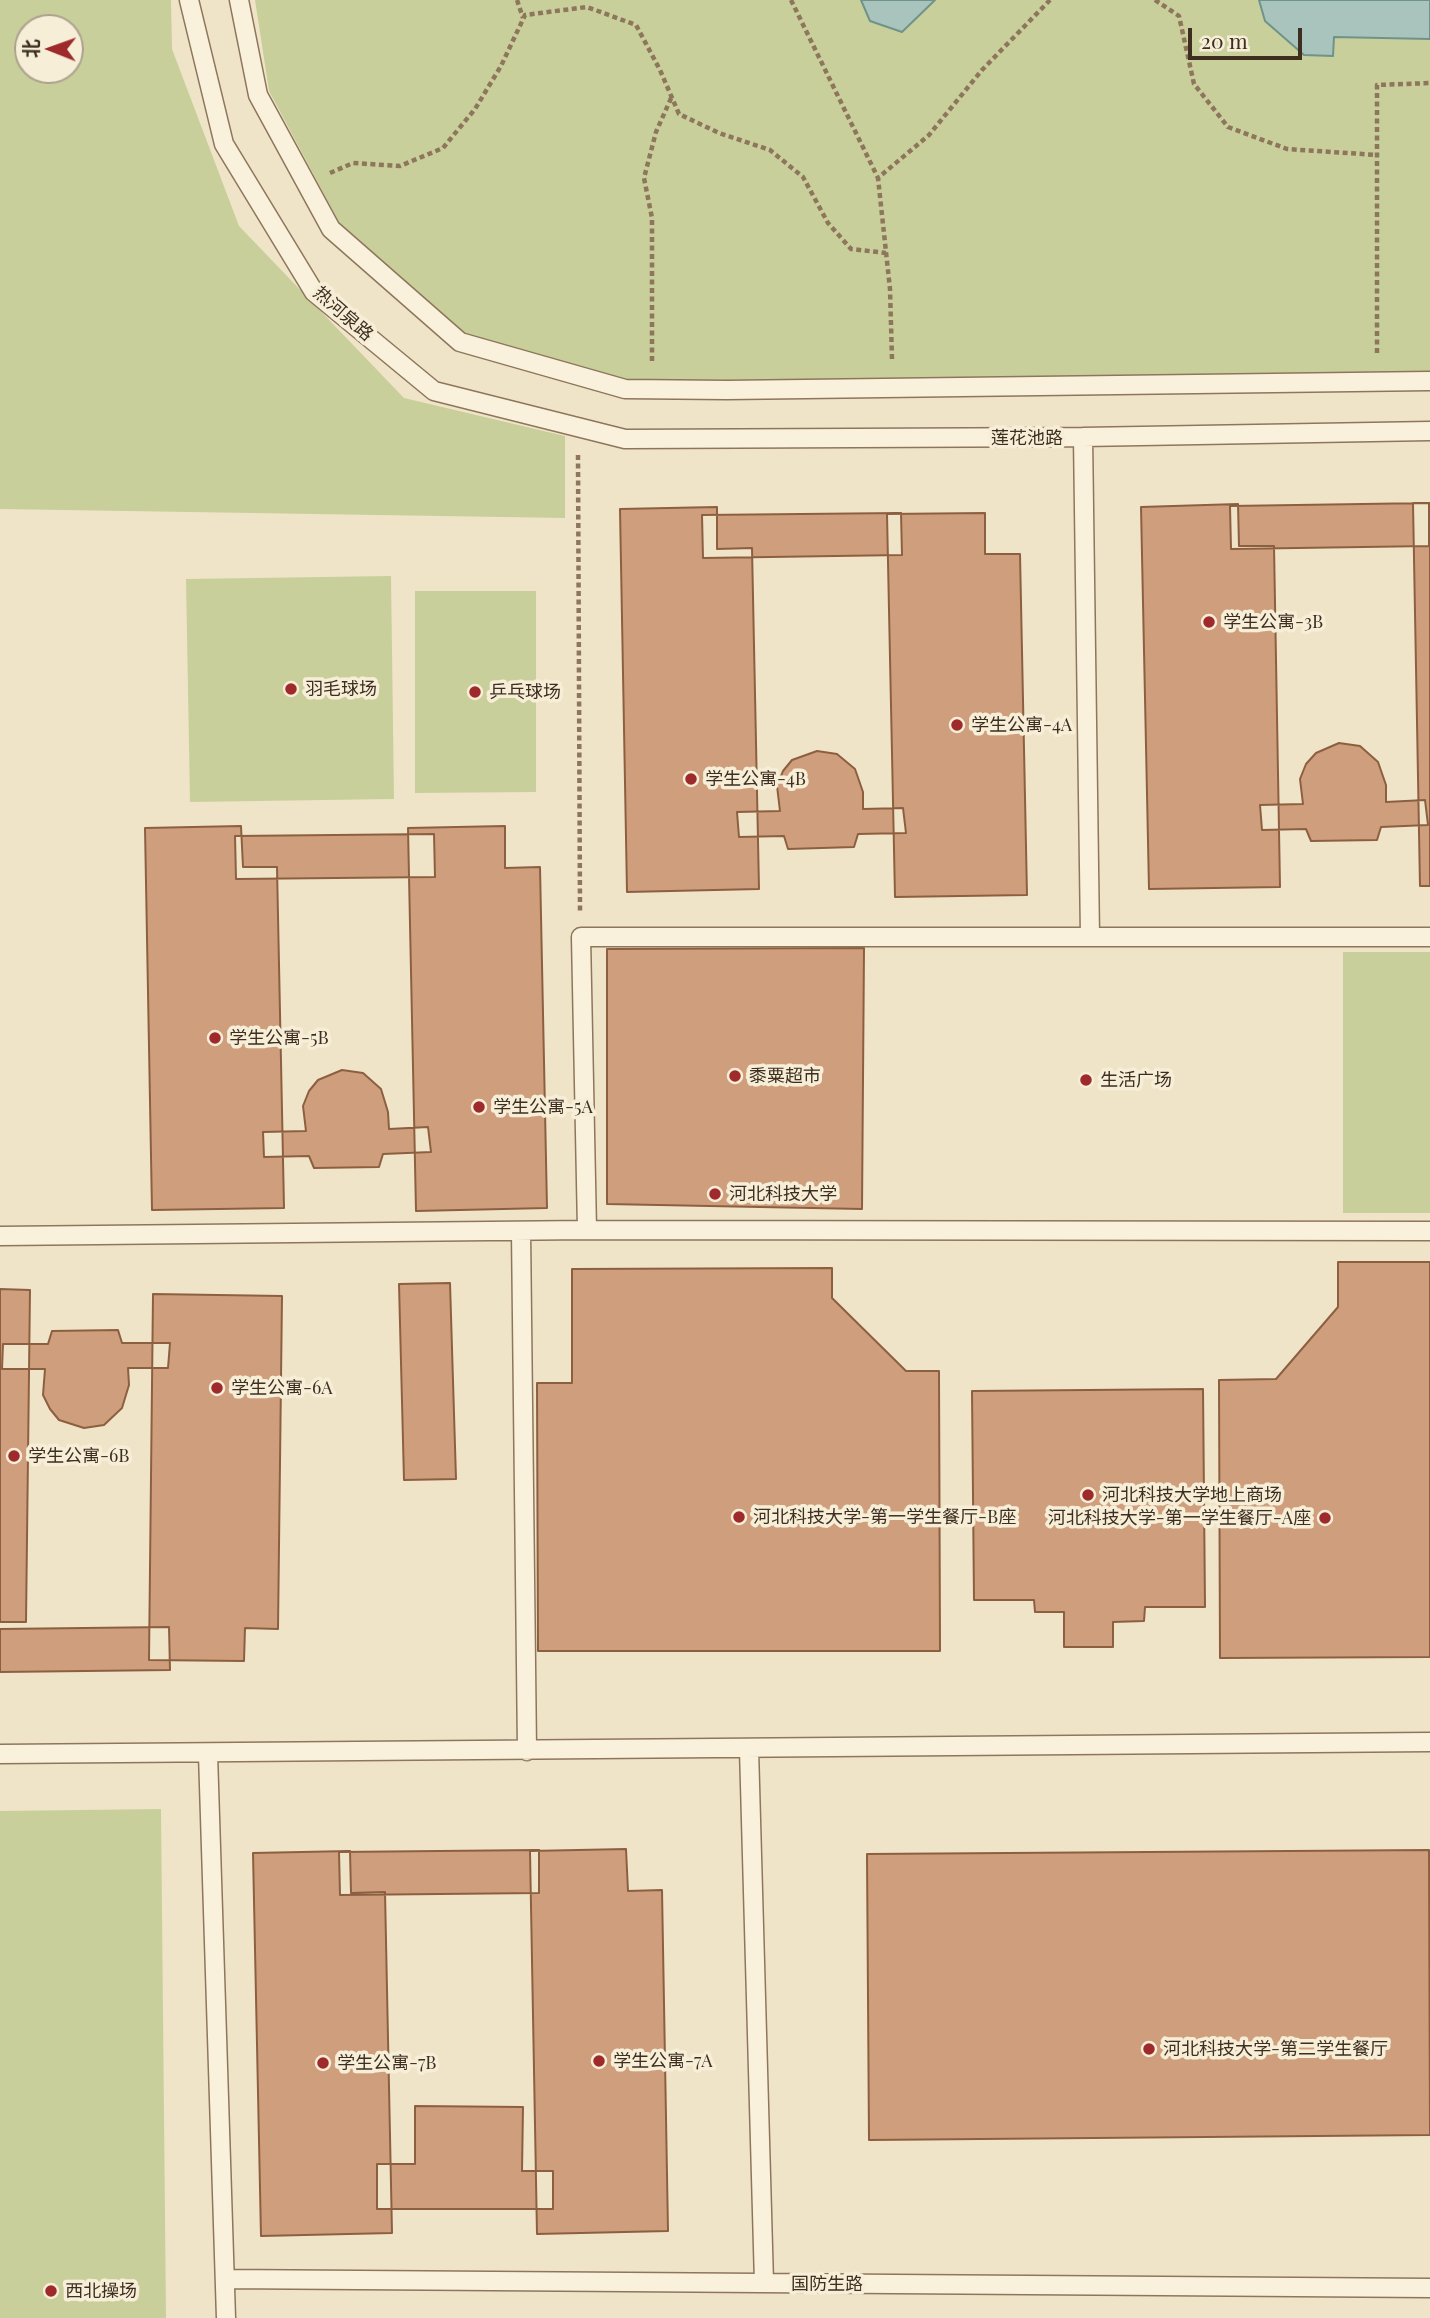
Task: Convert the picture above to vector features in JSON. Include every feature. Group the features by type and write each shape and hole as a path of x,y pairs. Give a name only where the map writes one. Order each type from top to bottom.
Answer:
{"lane":[{"name":"热河泉路","path":"189,0 224,144 314,292 434,391 625,439"},
{"path":"239,0 258,95 331,229 460,342 625,389 1430,381"},
{"name":"莲花池路","path":"625,439 1083,437 1430,431"},
{"path":"1083,437 1090,937"},
{"path":"587,1230 581,937 1430,937"},
{"path":"0,1236 587,1230 1430,1231"},
{"path":"521,1231 527,1751"},
{"path":"0,1754 1430,1742"},
{"path":"749,1749 764,2283"},
{"path":"208,1754 226,2318"},
{"name":"国防生路","path":"225,2279 1430,2288"}],"path":[{"path":"517,0 523,19"},
{"path":"791,0 878,178 886,253 894,388"},
{"path":"878,178 929,135 982,70 1049,0"},
{"path":"1155,0 1179,16 1194,84 1228,127 1287,149 1377,155"},
{"path":"307,184 353,163 400,166 443,148 475,109 525,15 587,7 636,25 679,114 719,133 770,150 803,177 828,223 851,249 886,253"},
{"path":"1377,382 1377,85 1430,83"},
{"path":"652,389 652,218 644,178 656,132 671,96"},
{"path":"578,428 581,937"}],"green space":[{"path":"0,0 171,0 172,49 239,226 404,398 565,436 565,518 0,509"},
{"path":"255,0 1430,0 1430,374 628,385 464,335 340,224 269,91"},
{"name":"羽毛球场","path":"391,576 394,799 190,802 186,579"},
{"name":"乒乓球场","path":"415,591 536,591 536,792 415,793"},
{"path":"1343,952 1430,952 1430,1213 1343,1213"},
{"path":"161,1809 166,2318 0,2318 0,1811"}],"water":[{"path":"861,0 935,0 902,32 870,21"},
{"path":"1259,0 1430,0 1430,39 1334,37 1333,56 1304,55 1265,21"}],"building":[{"path":"1413,503 1430,503 1430,886 1420,886"},
{"path":"1429,503 1429,546 1231,549 1230,506"},
{"name":"学生公寓-3B","path":"1238,504 1239,546 1274,546 1280,887 1149,889 1141,507"},
{"name":"学生公寓-4B","path":"717,507 717,549 752,548 759,889 627,892 620,509"},
{"path":"901,513 902,555 703,558 702,515"},
{"name":"学生公寓-4A","path":"985,513 985,554 1020,554 1027,895 895,897 887,514"},
{"path":"1339,743 1360,746 1378,762 1386,785 1386,802 1425,800 1428,825 1381,827 1377,840 1311,841 1306,829 1262,830 1260,805 1303,804 1300,779 1306,764 1316,753"},
{"path":"817,751 837,754 855,769 863,792 863,809 903,808 906,833 858,834 854,847 788,849 784,836 739,837 737,812 780,811 777,786 783,771 792,760"},
{"name":"学生公寓-5B","path":"241,826 243,867 277,867 284,1208 152,1210 145,828"},
{"name":"学生公寓-5A","path":"505,826 505,868 540,867 547,1208 416,1211 408,828"},
{"path":"434,834 435,877 236,879 235,836"},
{"name":"黍粟超市","path":"864,948 862,1209 607,1204 607,949"},
{"path":"342,1070 363,1073 381,1089 388,1112 389,1129 428,1127 431,1152 383,1154 379,1167 314,1168 309,1156 264,1157 263,1132 306,1131 303,1106 309,1091 318,1080"},
{"name":"河北科技大学-第一学生餐厅-A座","path":"1338,1262 1430,1262 1430,1657 1220,1658 1219,1380 1276,1379 1338,1307"},
{"name":"河北科技大学-第一学生餐厅-B座","path":"832,1268 832,1298 906,1371 939,1371 940,1651 538,1651 537,1383 572,1383 572,1269"},
{"path":"450,1283 456,1479 404,1480 399,1284"},
{"name":"学生公寓-6B","path":"0,1289 30,1290 26,1622 0,1622"},
{"name":"学生公寓-6A","path":"153,1294 282,1296 278,1629 245,1628 244,1661 149,1660"},
{"path":"118,1330 122,1343 170,1343 168,1368 128,1368 129,1385 122,1408 104,1425 84,1428 59,1420 43,1395 45,1369 2,1369 3,1344 48,1344 52,1331"},
{"name":"河北科技大学地上商场","path":"1203,1389 1205,1607 1145,1607 1144,1621 1113,1622 1113,1647 1064,1647 1064,1612 1035,1612 1034,1600 974,1600 972,1391"},
{"path":"169,1627 170,1670 0,1672 0,1629"},
{"name":"学生公寓-7A","path":"626,1849 628,1891 662,1890 668,2231 537,2234 530,1851"},
{"path":"539,1850 539,1893 340,1895 339,1852"},
{"name":"河北科技大学-第二学生餐厅","path":"1429,1850 1430,2135 869,2140 867,1854"},
{"name":"学生公寓-7B","path":"350,1851 351,1893 385,1892 392,2233 261,2236 253,1853"},
{"path":"415,2106 523,2107 522,2171 553,2171 553,2209 377,2209 377,2164 415,2164"}],"place":[{"name":"学生公寓-3B","path":"1209,622"},
{"name":"羽毛球场","path":"291,689"},
{"name":"乒乓球场","path":"475,692"},
{"name":"学生公寓-4A","path":"957,725"},
{"name":"学生公寓-4B","path":"691,779"},
{"name":"学生公寓-5B","path":"215,1038"},
{"name":"黍粟超市","path":"735,1076"},
{"name":"生活广场","path":"1086,1080"},
{"name":"学生公寓-5A","path":"479,1107"},
{"name":"河北科技大学","path":"715,1194"},
{"name":"学生公寓-6A","path":"217,1388"},
{"name":"学生公寓-6B","path":"14,1456"},
{"name":"河北科技大学地上商场","path":"1088,1495"},
{"name":"河北科技大学-第一学生餐厅-B座","path":"739,1517"},
{"name":"河北科技大学-第一学生餐厅-A座","path":"1325,1518"},
{"name":"河北科技大学-第二学生餐厅","path":"1149,2049"},
{"name":"学生公寓-7A","path":"599,2061"},
{"name":"学生公寓-7B","path":"323,2063"},
{"name":"西北操场","path":"51,2291"}]}
